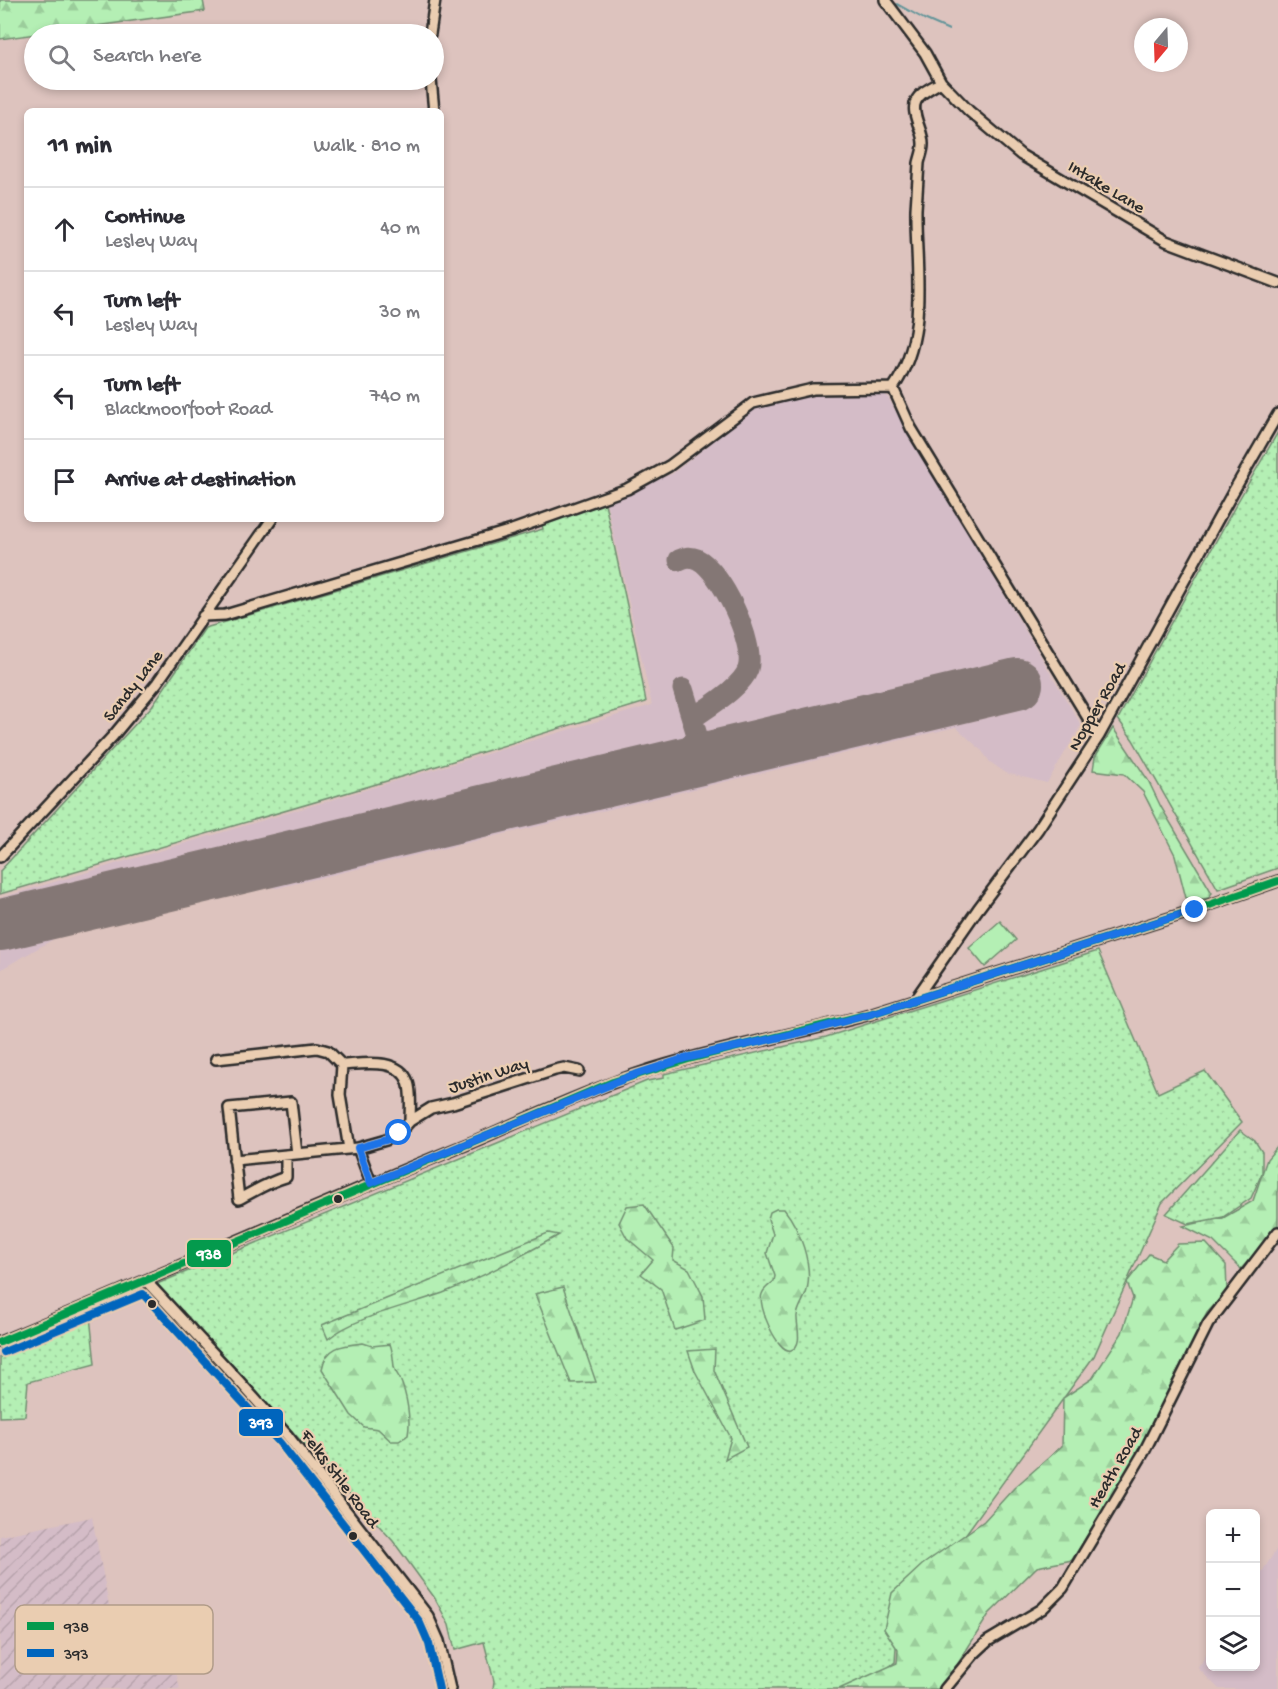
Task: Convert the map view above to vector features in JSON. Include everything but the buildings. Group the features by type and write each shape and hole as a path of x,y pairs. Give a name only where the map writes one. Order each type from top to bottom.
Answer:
{"street":[{"path":"431,24 435,0"},
{"name":"Intake Lane","path":"885,0 921,47 941,82 969,111 1021,155 1166,241 1278,283"},
{"path":"203,616 225,615 512,530 627,489 669,466 753,403 813,389 892,388 899,380 916,331 919,289 916,261 917,186 923,146 914,108 917,98 941,82"},
{"path":"432,90 434,108"},
{"path":"892,388 912,428 1100,736"},
{"name":"Nopper Road","path":"916,998 978,909 1038,829 1100,736 1278,414"},
{"name":"Sandy Lane","path":"0,857 113,736 157,683 270,522"},
{"path":"0,1342 371,1183 631,1076 686,1058 831,1025 1195,910 1278,881"},
{"path":"216,1059 317,1048 328,1051 342,1065 379,1064 393,1067 404,1074 409,1084 410,1121 399,1133 386,1140 353,1149 234,1160"},
{"path":"342,1065 340,1095 353,1149 371,1183"},
{"name":"Justin Way","path":"410,1121 431,1108 453,1104 555,1070 564,1068 579,1071"},
{"path":"286,1155 286,1177 268,1182 238,1199 229,1107 291,1102 297,1154"},
{"name":"Heath Road","path":"945,1689 988,1641 1042,1609 1063,1588 1144,1452 1208,1324 1278,1232"},
{"name":"Felks Stile Road","path":"146,1281 288,1436 428,1616 439,1641 450,1689"}],"shaded area":[{"path":"878,390 887,396 1081,725 1047,783 1006,773 990,762 982,751 956,727 277,888 254,885 59,936 0,970 0,898 652,705 605,496 672,474 756,407 814,393"},
{"path":"92,1517 109,1605 15,1605 15,1674 176,1674 180,1689 0,1689 0,1536"},
{"path":"1278,1547 1278,1689 1219,1689 1198,1668 1206,1655 1206,1671 1260,1671 1260,1575"}],"green space":[{"path":"0,0 203,0 205,11 110,24 24,24 24,36 0,39"},
{"path":"1278,432 1278,868 1218,889 1133,740 1118,719"},
{"path":"605,503 646,702 404,776 0,894 0,871 152,706 205,628 543,529 542,525"},
{"path":"1113,728 1148,780 1161,807 1212,893 1208,898 1197,900 1186,898 1175,855 1143,792 1124,774 1093,770 1095,757"},
{"path":"1000,921 1016,940 985,967 969,948"},
{"path":"1098,951 1158,1093 1205,1071 1242,1122 1162,1203 1094,1356 965,1535 899,1608 895,1662 862,1689 493,1689 494,1681 484,1642 455,1650 449,1625 434,1597 393,1541 157,1284 647,1081 664,1078 664,1074 826,1037"},
{"path":"1240,1130 1255,1141 1262,1152 1262,1173 1251,1198 1223,1217 1188,1224 1166,1214"},
{"path":"1278,1146 1278,1227 1241,1269 1213,1241 1183,1226 1223,1218 1253,1201 1267,1159"},
{"path":"644,1204 674,1248 673,1260 689,1269 703,1296 705,1320 675,1330 661,1289 641,1274 653,1260 627,1238 619,1223 627,1206"},
{"path":"784,1209 790,1217 807,1259 807,1290 797,1316 797,1344 791,1350 780,1345 775,1337 761,1300 763,1292 774,1281 775,1276 767,1253 773,1234 768,1219 770,1212"},
{"path":"548,1233 559,1235 473,1280 443,1293 352,1324 328,1339 322,1325"},
{"path":"1206,1243 1226,1265 1227,1291 1207,1313 1133,1462 1072,1560 1037,1567 989,1614 957,1665 938,1689 839,1689 897,1663 898,1650 884,1629 892,1593 922,1565 984,1521 1014,1488 1062,1446 1063,1398 1092,1379 1122,1333 1133,1298 1127,1282 1149,1254 1163,1260 1178,1244"},
{"path":"563,1287 596,1382 571,1383 535,1294"},
{"path":"90,1316 95,1364 28,1382 25,1416 0,1417 0,1354"},
{"path":"363,1343 372,1346 390,1344 394,1369 405,1392 409,1414 408,1435 399,1441 391,1441 378,1429 364,1427 351,1415 322,1369 331,1351 342,1346"},
{"path":"715,1349 714,1370 747,1447 725,1459 731,1438 695,1371 688,1351"}],"waterway":[{"path":"897,4 949,30"}],"taxiway":[{"path":"679,560 688,557 697,559 716,577 726,592 742,626 749,658 748,669 739,683 693,718"},
{"path":"665,767 692,745 697,735 683,689"}],"runway":[{"path":"1,925 1017,684"}],"transit line":[{"name":"938","path":"0,1342 613,1082 692,1058 870,1014 1195,910 1278,881"},
{"name":"393","path":"4,1352 143,1294 280,1443 419,1621 429,1644 439,1689"}],"route":[{"path":"399,1133 386,1140 358,1148 371,1183 631,1076 686,1058 816,1029 870,1014 1195,910"}]}
